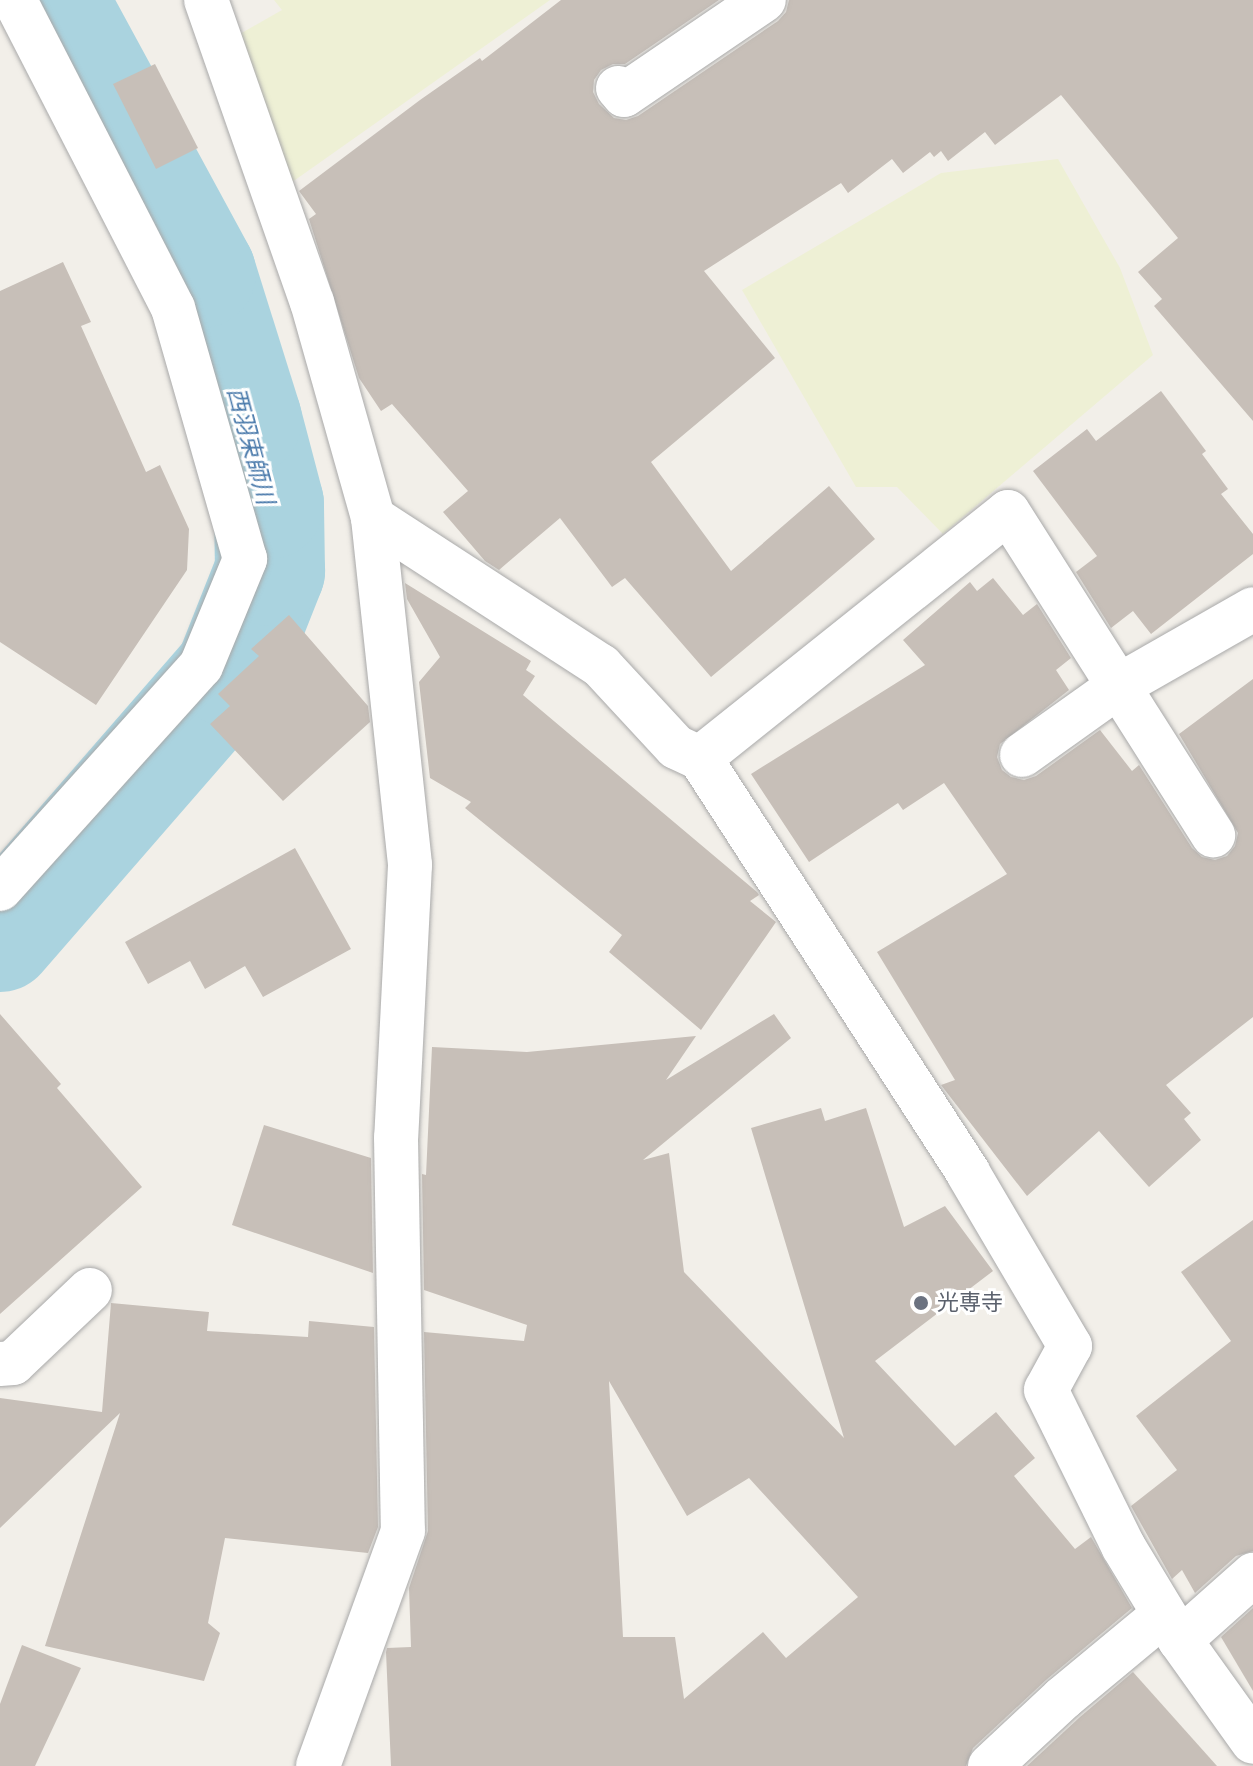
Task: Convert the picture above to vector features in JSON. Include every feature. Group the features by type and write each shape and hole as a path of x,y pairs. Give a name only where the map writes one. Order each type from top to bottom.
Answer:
{"street":[{"path":"0,889 201,666 245,559 173,308 15,0"},
{"path":"206,0 312,302 373,518 410,865 396,1137 403,1531 318,1766"},
{"path":"618,88 624,95 764,0"},
{"path":"700,758 1008,512 1213,835"},
{"path":"373,518 601,666 676,747 700,758 968,1173 1070,1346 1046,1390 1123,1546 1172,1627 1253,1742"},
{"path":"1022,755 1120,685 1253,609"},
{"path":"0,1364 13,1363 90,1290"},
{"path":"990,1766 1063,1698 1253,1575"}],"green space":[{"path":"274,0 550,0 288,185 238,35 282,10"},
{"path":"1058,159 1120,268 1153,355 943,534 897,487 856,487 742,290 941,173"}],"building":[{"path":"561,0 719,0 625,64 613,64 601,70 594,80 593,92 599,104 614,118 626,120 638,116 778,21 786,12 789,0 1253,0 1253,421 1154,306 1162,299 1138,272 1178,238 1061,95 995,145 985,132 948,161 941,151 934,157 930,152 903,173 892,159 848,193 841,183 704,271 775,358 651,462 731,571 829,486 875,539 814,591 711,677 625,578 612,587 560,518 499,570 485,561 443,512 468,491 392,404 381,411 359,378 309,219 316,214 299,191 420,100 480,58 482,61"},
{"path":"155,64 198,148 156,169 113,84"},
{"path":"63,262 91,322 81,326 146,472 160,465 189,529 187,570 96,705 0,642 0,291"},
{"path":"1161,391 1206,451 1202,454 1228,489 1221,494 1253,534 1253,554 1151,634 1133,611 1111,628 1076,572 1097,556 1033,471 1087,429 1096,441"},
{"path":"993,578 1023,615 1037,604 1071,658 1056,670 1069,690 1000,744 997,757 1002,770 1011,777 1024,780 1036,776 1100,730 1132,771 1139,765 1192,848 1202,857 1215,860 1227,856 1235,846 1238,833 1179,734 1253,679 1253,1017 1166,1085 1191,1113 1184,1119 1201,1140 1149,1187 1099,1131 1027,1196 941,1085 955,1080 877,952 1007,874 944,783 903,810 898,803 809,862 751,774 925,665 903,640 970,582 977,591"},
{"path":"405,583 531,661 526,670 535,676 523,695 759,895 750,901 776,922 701,1030 609,952 622,935 465,808 471,802 430,778 419,682 440,657 407,599"},
{"path":"289,615 368,706 370,722 283,801 210,724 230,706 218,694 259,656 251,649"},
{"path":"295,848 351,949 263,997 245,966 205,989 190,961 148,984 125,942"},
{"path":"0,1014 61,1084 57,1088 142,1187 0,1314"},
{"path":"774,1014 791,1038 643,1160 669,1153 684,1272 844,1438 751,1128 821,1108 825,1121 866,1108 904,1227 945,1206 993,1271 875,1361 955,1446 996,1412 1035,1458 1014,1476 1075,1549 1091,1537 1132,1608 1046,1680 973,1748 966,1766 391,1766 386,1652 387,1648 411,1647 409,1588 428,1531 424,1332 524,1341 527,1325 424,1290 422,1174 426,1175 432,1047 527,1052 696,1036 666,1080","holes":["609,1381 687,1516 749,1478 858,1597 786,1658 763,1632 684,1699 675,1637 623,1637"]},
{"path":"264,1125 371,1158 373,1273 232,1225"},
{"path":"1253,1220 1253,1551 1236,1556 1195,1593 1182,1570 1172,1579 1131,1506 1177,1470 1136,1416 1231,1341 1181,1272"},
{"path":"111,1303 209,1312 207,1331 308,1337 309,1321 374,1327 378,1527 368,1553 225,1538 208,1623 220,1633 204,1681 45,1646 120,1413 0,1528 0,1398 102,1412"},
{"path":"1253,1608 1253,1691 1221,1637"},
{"path":"22,1645 81,1668 35,1766 0,1766 0,1704"},
{"path":"1133,1672 1217,1766 1027,1766 1080,1717"}],"waterway":[{"name":"西羽束師川","path":"0,937 230,672 270,571 269,504 247,420 201,273 53,0"}],"place":[{"name":"光専寺","path":"921,1303"}]}
